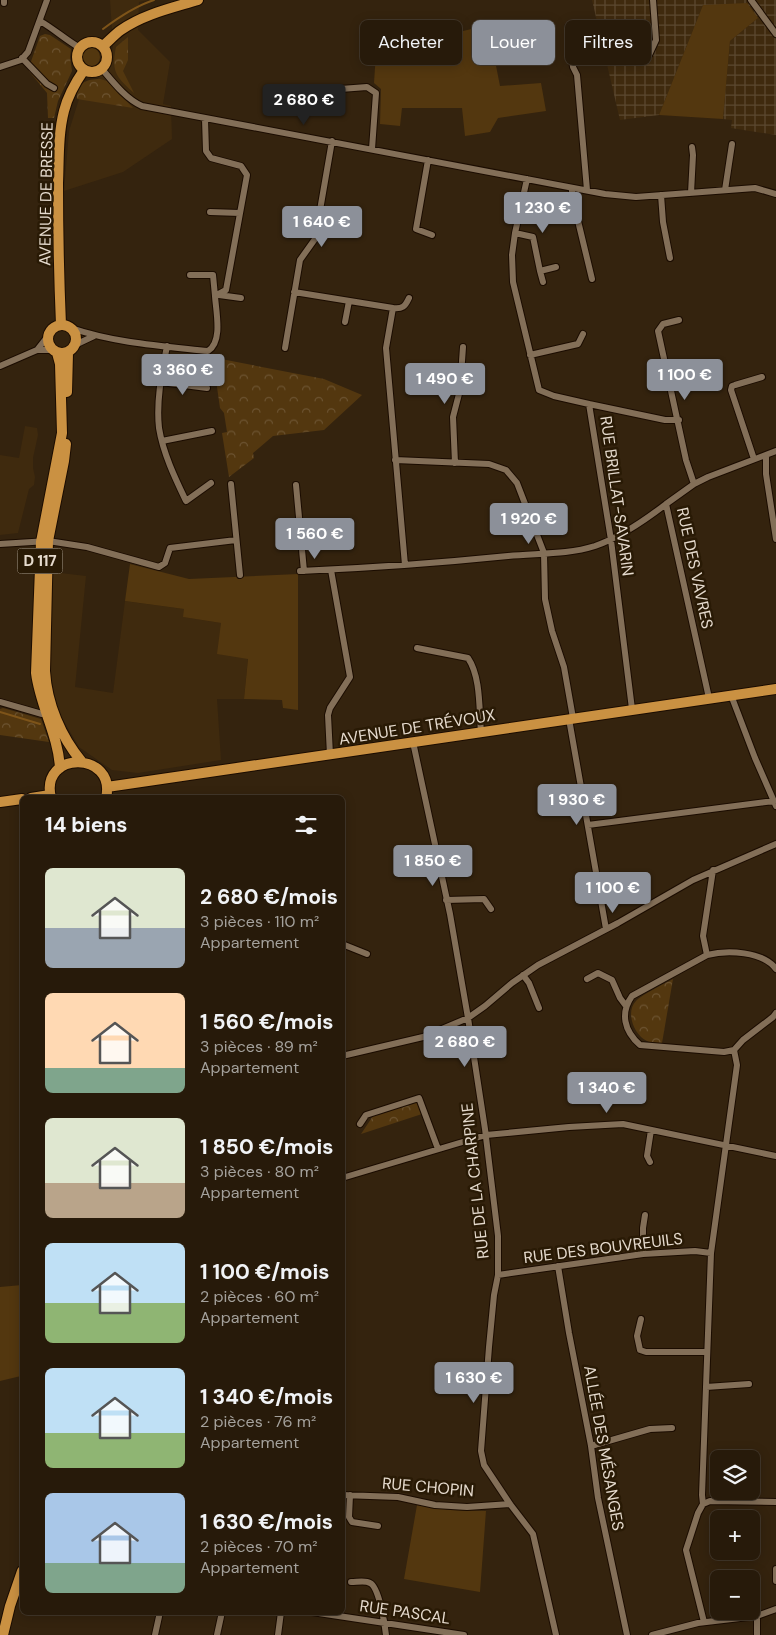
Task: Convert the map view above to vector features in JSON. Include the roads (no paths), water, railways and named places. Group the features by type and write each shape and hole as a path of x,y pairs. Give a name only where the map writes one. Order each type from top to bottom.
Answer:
{"main road":[{"path":"103,46 120,31 150,15 198,0"},
{"path":"89,42 96,42 103,46 107,58 102,69 93,72 84,70 77,60 80,48 89,42"},
{"name":"AVENUE DE BRESSE","path":"66,326 58,237 59,142 68,98 74,83 84,70"},
{"path":"66,326 76,336 75,345 68,353 54,351 48,344 48,336 51,330 66,326"},
{"name":"D 117","path":"54,351 60,364 62,433 44,541 45,671 46,691 60,768"},
{"name":"D 117","path":"44,541 64,461 67,432 68,353"},
{"name":"AVENUE DE TRÉVOUX","path":"107,787 776,688"},
{"name":"D 117","path":"50,712 69,746 82,762"},
{"path":"50,795 51,780 60,768 67,764 82,762 95,767 101,772 107,787 106,795"},
{"path":"0,802 20,799"},
{"path":"3,1635 10,1606 20,1578"}],"street":[{"path":"0,67 22,58 28,52 47,0"},
{"path":"651,51 656,40 653,0"},
{"path":"751,0 776,34"},
{"path":"40,21 80,48"},
{"path":"22,58 47,84 54,88"},
{"path":"572,65 577,75 587,190"},
{"path":"102,69 136,103 205,119 332,141 572,188 621,196 755,188 776,194"},
{"path":"302,92 367,87 376,93 372,149"},
{"path":"205,119 206,151 208,155 211,158 241,166 247,174 226,290 217,296"},
{"path":"285,348 300,260 315,239 332,141"},
{"path":"726,190 732,144"},
{"path":"691,193 692,147"},
{"path":"428,160 416,229 432,235"},
{"name":"RUE BRILLAT-SAVARIN","path":"527,179 512,255 513,282 539,390 554,396 589,404 611,540 632,709"},
{"path":"572,188 572,196 592,279"},
{"path":"661,195 663,222 670,258"},
{"path":"210,212 240,213"},
{"path":"515,233 532,237 543,282"},
{"path":"540,271 556,267"},
{"path":"66,326 94,336 208,351 213,348 217,340 217,296 214,276 190,275"},
{"path":"294,292 393,308 401,308 406,305 408,298"},
{"path":"217,296 241,298"},
{"path":"345,322 349,301"},
{"path":"393,308 386,348 405,564"},
{"path":"679,320 663,324 658,331 694,484"},
{"path":"530,355 578,344 583,334"},
{"path":"37,350 48,336"},
{"path":"75,345 94,336"},
{"path":"167,346 158,410 162,441 172,471 186,501 211,483"},
{"path":"454,463 453,417 460,390 463,347"},
{"path":"0,366 37,350 54,351"},
{"path":"754,459 731,390 732,386 762,377"},
{"path":"161,382 207,388"},
{"path":"589,404 665,420 679,420"},
{"path":"162,441 212,431"},
{"name":"RUE DES VAVRES","path":"709,698 666,504 694,484 776,451"},
{"path":"766,455 766,474 776,539"},
{"path":"395,460 489,464 506,470 517,483 544,553 545,599 552,630 564,666 606,929"},
{"path":"231,484 240,574"},
{"path":"296,485 302,571 544,553 592,547 611,540 647,520 666,504"},
{"path":"0,544 44,541 87,547 159,566 165,562 170,548 236,540"},
{"path":"330,755 328,715 330,708 350,678 331,570"},
{"path":"417,648 468,658 474,666 476,676 481,732"},
{"path":"588,825 775,803 731,695"},
{"path":"0,702 42,714 50,712"},
{"name":"RUE DE LA CHARPINE","path":"413,742 468,1018 486,1136 498,1236 498,1275 494,1295 481,1451 484,1464 510,1504 533,1534 556,1635"},
{"path":"345,1055 423,1037 468,1018 538,965 713,870 776,844"},
{"path":"707,955 703,936 713,870"},
{"path":"446,900 484,899 491,908"},
{"path":"345,945 367,954"},
{"path":"776,969 762,958 746,954 718,952 707,955 632,996 624,1013 628,1031 634,1040 640,1044 724,1052 734,1050 743,1040 776,1013"},
{"path":"587,979 598,973 612,980 626,1006"},
{"path":"523,975 529,983 539,1008"},
{"path":"704,1622 686,1550 698,1513 703,1504 711,1253 737,1065 734,1050"},
{"path":"360,1124 366,1115 419,1098 438,1149"},
{"path":"345,1177 486,1136 569,1127 623,1124 776,1156"},
{"path":"650,1162 647,1156 651,1130"},
{"path":"643,1254 645,1215"},
{"name":"RUE DES BOUVREUILS","path":"498,1275 643,1254 695,1251 711,1253"},
{"name":"ALLÉE DES MÉSANGES","path":"558,1266 600,1508 626,1635"},
{"path":"641,1319 637,1336 640,1350 646,1352 707,1352"},
{"path":"706,1388 749,1384"},
{"path":"590,1446 650,1429 672,1428"},
{"name":"RUE CHOPIN","path":"345,1495 398,1497 435,1505 467,1507 510,1504"},
{"path":"350,1495 349,1518 352,1522 378,1526"},
{"path":"703,1504 710,1501 776,1502"},
{"path":"776,1569 776,1582"},
{"path":"351,1582 369,1582 374,1586 385,1623 386,1635"},
{"path":"760,1615 776,1609"},
{"path":"155,1635 159,1615"},
{"path":"217,1635 221,1615"},
{"path":"278,1635 281,1615"},
{"name":"RUE PASCAL","path":"332,1615 464,1635"},
{"path":"652,1635 704,1622 722,1620"},
{"path":"757,1635 758,1620"}],"waterway":[{"path":"103,29 127,12 154,0"},
{"path":"0,712 40,724"}]}
